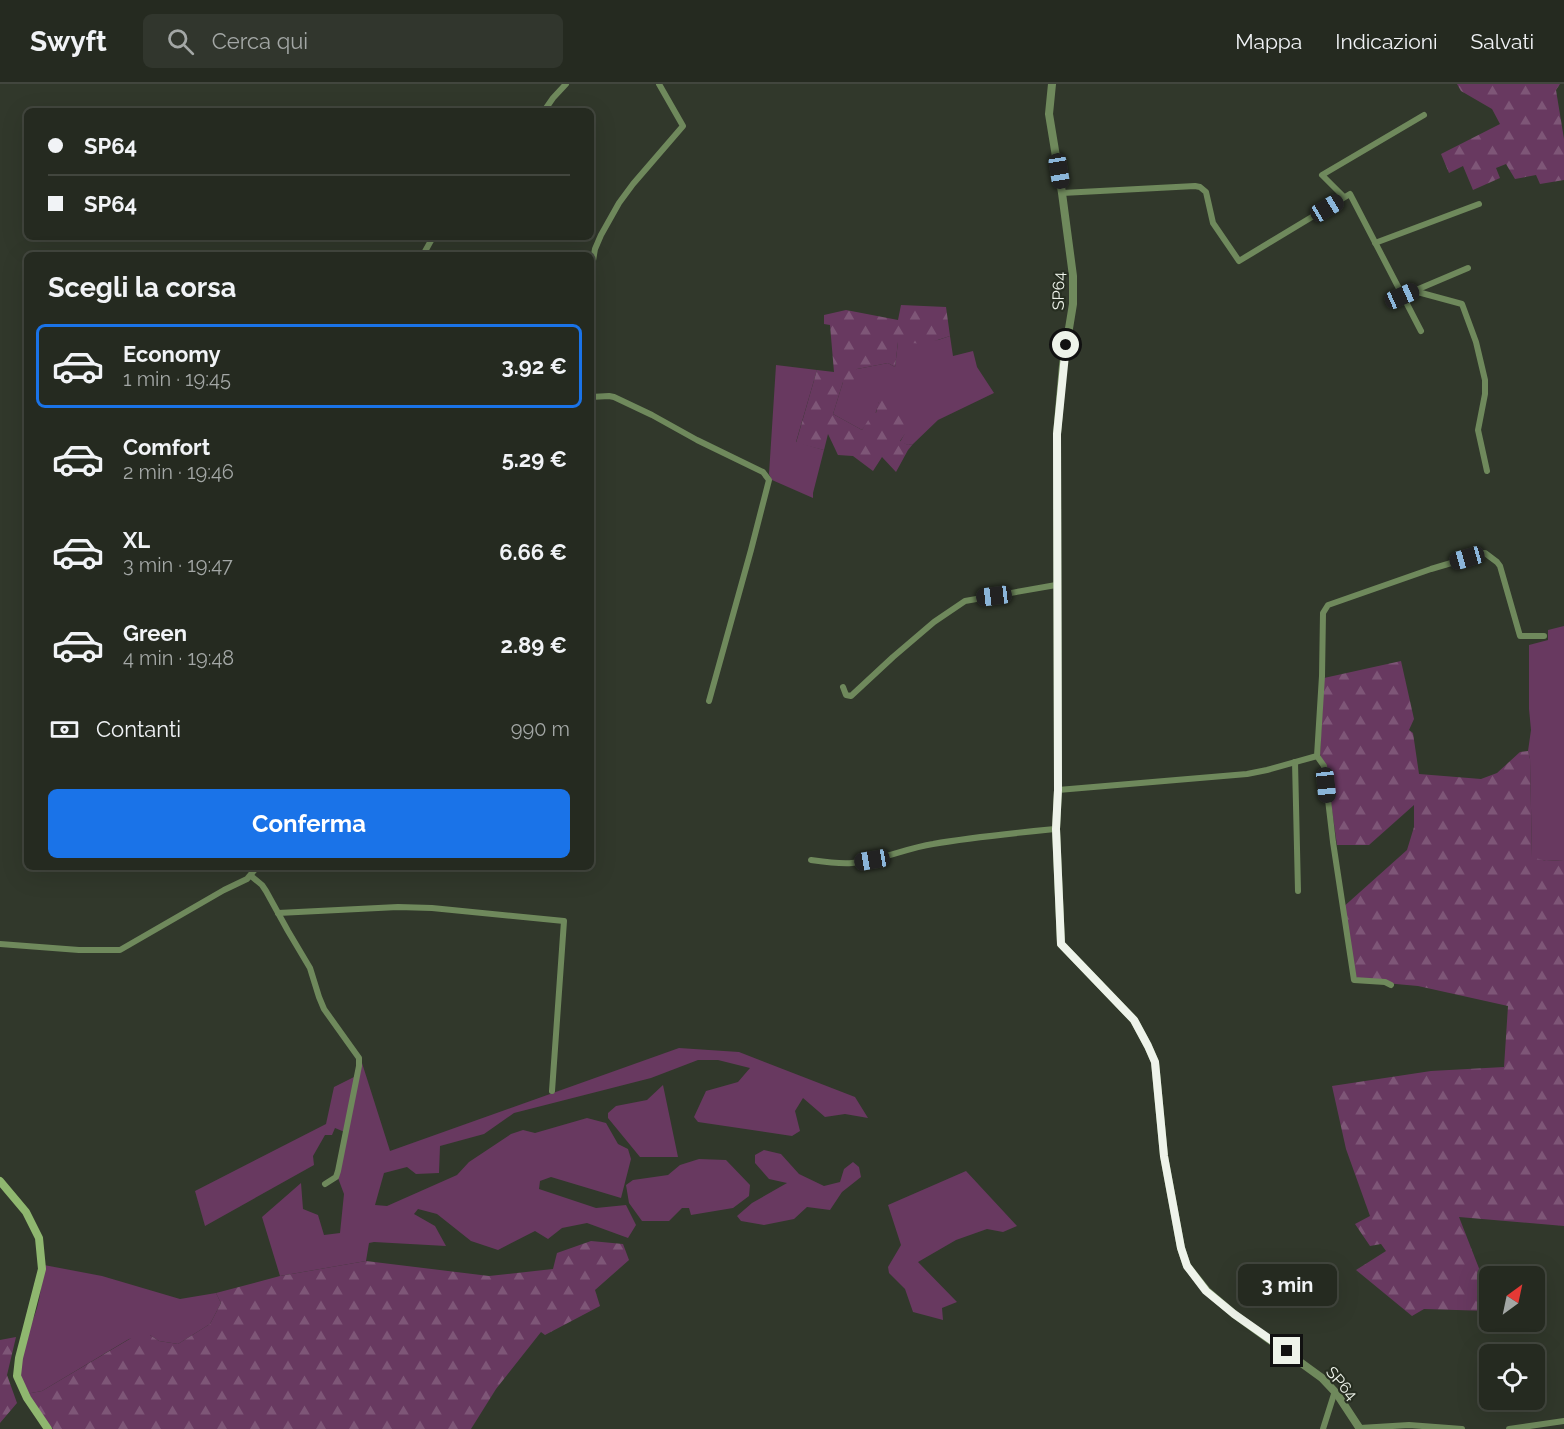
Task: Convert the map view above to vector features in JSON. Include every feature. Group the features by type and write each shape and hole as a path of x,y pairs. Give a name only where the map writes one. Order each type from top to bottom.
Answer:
{"main road":[{"path":"0,1181 26,1212 39,1238 42,1269 19,1358 17,1376 27,1398 48,1429"}],"street":[{"path":"546,108 566,84"},
{"path":"594,255 598,242 619,203 683,126 660,84"},
{"name":"SP64","path":"1052,84 1049,114 1073,276 1073,304 1063,365 1057,434 1058,790 1056,829 1061,944 1134,1020 1155,1062 1164,1156 1181,1248 1187,1266 1206,1291 1322,1378 1335,1391 1360,1429"},
{"path":"1344,197 1322,175 1424,114"},
{"path":"1062,193 1195,186 1206,192 1209,197 1213,223 1239,261 1350,194 1421,331"},
{"path":"1375,243 1479,204"},
{"path":"1402,296 1468,268"},
{"path":"1414,291 1462,304 1469,320 1485,380 1485,394 1478,430 1487,471"},
{"path":"594,397 614,397 763,472 768,477 751,550 709,701"},
{"path":"1391,985 1385,982 1354,980 1324,766 1317,756 1323,613 1328,605 1485,553 1500,566 1520,636 1544,636"},
{"path":"843,687 846,695 851,696 934,622 965,601 1056,585"},
{"path":"1058,790 1247,774 1317,756"},
{"path":"1295,762 1298,891"},
{"path":"811,860 854,863 930,844 1056,829"},
{"path":"0,944 79,950 120,950 247,879 255,870"},
{"path":"251,876 262,885 310,968 324,1009 359,1058 338,1172 336,1177 325,1184"},
{"path":"278,913 398,907 432,908 564,921 552,1090"},
{"path":"1323,1429 1335,1391"},
{"path":"1509,1429 1564,1421"},
{"path":"1360,1429 1409,1425 1462,1429"}],"green space":[{"path":"1457,84 1560,84 1556,90 1564,139 1564,180 1540,184 1536,175 1515,179 1506,164 1496,168 1500,178 1473,190 1463,166 1449,173 1441,154 1500,124 1492,109 1461,91"},
{"path":"901,305 946,307 950,336 925,344 898,342 895,367 888,363 857,369 852,385 843,382 833,414 862,430 874,411 876,413 882,395 891,398 912,412 911,415 916,418 900,441 908,445 913,444 896,472 882,457 873,471 853,456 838,455 828,434 824,450 796,443 817,370 834,372 830,325 824,324 824,315 846,310 898,320"},
{"path":"950,336 953,356 973,351 977,367 994,393 938,420 913,444 908,445 900,442 905,433 878,402 875,414 862,430 833,414 843,382 857,369 888,363 895,367 898,342 938,340"},
{"path":"776,365 817,370 796,442 824,450 813,498 772,480 769,474"},
{"path":"1564,626 1564,860 1546,861 1532,858 1528,751 1531,730 1529,645 1548,640 1548,630"},
{"path":"1401,661 1414,719 1409,730 1413,733 1419,774 1481,779 1497,773 1520,752 1528,751 1532,857 1546,861 1564,860 1564,1226 1459,1217 1479,1268 1479,1311 1424,1309 1412,1316 1356,1270 1386,1251 1381,1244 1370,1246 1355,1224 1370,1216 1346,1149 1332,1086 1431,1071 1504,1067 1508,1006 1418,986 1363,981 1353,975 1341,909 1407,850 1414,827 1414,805 1369,845 1337,845 1327,775 1320,754 1324,678"},
{"path":"679,1048 739,1052 855,1097 868,1118 845,1114 825,1117 803,1098 795,1111 800,1131 792,1136 698,1122 694,1117 706,1091 738,1082 750,1068 718,1060 698,1060 651,1078 514,1113 484,1134 440,1146 439,1173 416,1174 407,1167 384,1173 375,1205 387,1206 457,1175 469,1162 511,1134 523,1130 535,1133 587,1118 606,1123 618,1144 628,1149 631,1159 621,1198 551,1177 540,1181 539,1189 596,1208 626,1205 636,1225 628,1238 587,1223 562,1228 548,1239 535,1231 498,1250 471,1241 437,1214 418,1209 414,1214 435,1226 446,1246 374,1242 369,1243 366,1261 280,1276 262,1217 301,1183 303,1209 318,1215 324,1235 340,1233 344,1194 338,1178 347,1133 335,1128 332,1135 325,1135 313,1156 314,1165 205,1226 195,1191 326,1124 334,1087 356,1076 362,1063 390,1151"},
{"path":"663,1085 678,1157 640,1157 608,1118 608,1113 616,1106 647,1100"},
{"path":"764,1150 781,1154 799,1174 824,1186 840,1182 844,1169 853,1162 859,1167 861,1177 842,1192 830,1210 807,1207 794,1219 764,1225 741,1221 737,1216 752,1203 787,1183 769,1179 755,1163 755,1155"},
{"path":"699,1159 726,1160 750,1185 749,1196 733,1208 691,1215 689,1208 682,1208 669,1221 642,1221 629,1203 626,1185 633,1180 668,1175 680,1165"},
{"path":"966,1171 1017,1226 1003,1232 987,1229 956,1240 918,1262 957,1302 942,1308 943,1320 913,1312 905,1289 889,1273 888,1267 901,1245 888,1205"},
{"path":"591,1241 623,1244 629,1260 595,1290 600,1306 545,1335 541,1332 496,1389 471,1429 53,1429 26,1394 42,1391 138,1334 150,1335 159,1341 178,1344 210,1324 221,1303 216,1293 280,1276 366,1261 489,1276 553,1269 557,1253"},
{"path":"44,1265 102,1276 180,1299 216,1293 221,1303 210,1324 178,1344 159,1341 150,1335 129,1339 42,1391 26,1394 19,1372 20,1361 38,1303"},
{"path":"16,1337 7,1375 17,1403 0,1423 0,1340"}],"route":[{"path":"1066,345 1057,434 1058,790 1056,829 1061,944 1134,1020 1155,1062 1164,1156 1181,1248 1187,1266 1206,1291 1234,1314 1287,1351"}]}
